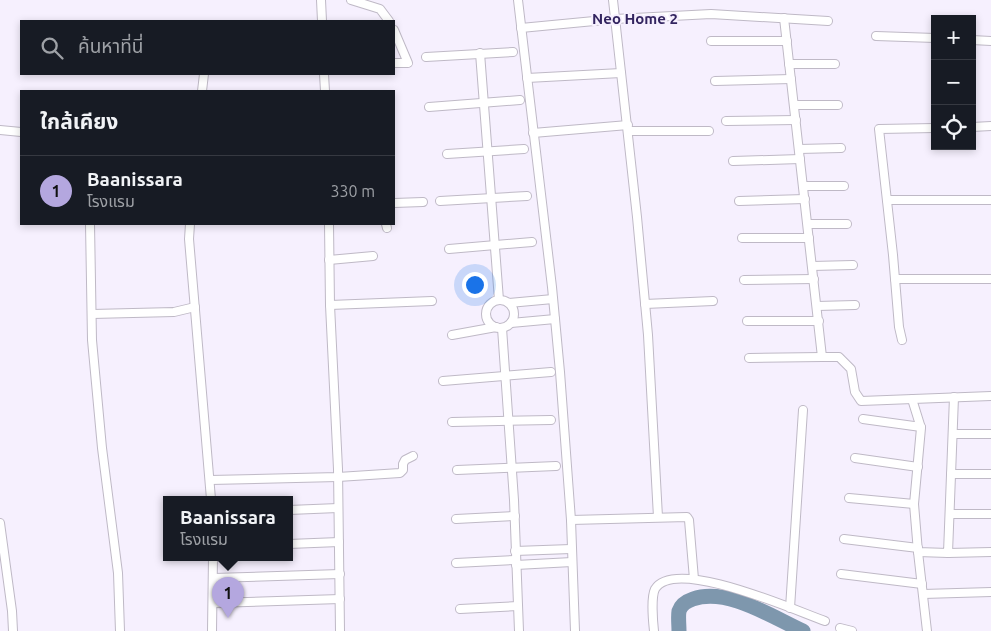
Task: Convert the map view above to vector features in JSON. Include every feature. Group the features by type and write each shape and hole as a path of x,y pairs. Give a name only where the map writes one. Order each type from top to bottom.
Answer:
{"street":[{"path":"321,0 322,20"},
{"path":"351,0 380,9 389,20"},
{"path":"518,0 555,320 570,520 575,631"},
{"path":"614,0 645,304 655,437 658,517"},
{"path":"521,28 615,19 712,14 828,21"},
{"path":"784,18 822,357"},
{"path":"395,32 408,63 395,63"},
{"path":"876,36 931,38"},
{"path":"976,40 991,41"},
{"path":"711,41 787,41"},
{"path":"426,57 513,52"},
{"path":"480,53 499,300"},
{"path":"789,64 835,64"},
{"path":"527,78 621,73"},
{"path":"202,90 204,75"},
{"path":"324,75 325,90"},
{"path":"715,81 791,80"},
{"path":"429,107 520,100"},
{"path":"794,105 838,105"},
{"path":"726,121 796,120"},
{"path":"976,127 991,126"},
{"path":"533,133 628,128 709,131"},
{"path":"902,340 899,327 879,129 931,128"},
{"path":"0,130 20,132"},
{"path":"799,149 841,148"},
{"path":"447,154 524,149"},
{"path":"733,161 800,159"},
{"path":"803,186 844,186"},
{"path":"440,201 527,196"},
{"path":"740,201 805,199"},
{"path":"887,200 991,200"},
{"path":"395,203 423,202"},
{"path":"808,224 847,224"},
{"path":"90,225 92,340 102,448 118,573 120,631"},
{"path":"190,225 211,496"},
{"path":"329,225 330,305 338,477 340,631"},
{"path":"742,238 809,238"},
{"path":"449,250 532,242"},
{"path":"330,260 373,256"},
{"path":"812,266 854,265"},
{"path":"744,280 814,278"},
{"path":"895,279 991,279"},
{"path":"499,328 488,321 486,315 489,305 499,300 509,303 553,298"},
{"path":"645,304 713,301"},
{"path":"330,305 432,302"},
{"path":"509,303 514,313 511,323"},
{"path":"817,306 855,305"},
{"path":"92,314 174,312 195,307"},
{"path":"452,335 499,328 511,323 555,320"},
{"path":"747,321 819,321"},
{"path":"499,328 505,375 512,467 519,631"},
{"path":"749,358 839,357 851,368 855,392 861,401 991,396"},
{"path":"443,381 551,372"},
{"path":"948,553 954,398"},
{"path":"912,399 921,427 914,504 927,631"},
{"path":"790,608 803,410"},
{"path":"863,419 921,427"},
{"path":"452,422 551,420"},
{"path":"953,434 991,434"},
{"path":"210,480 338,477 400,473 403,470 405,460 413,456"},
{"path":"855,458 918,467"},
{"path":"457,470 556,466"},
{"path":"952,474 991,474"},
{"path":"849,498 914,504"},
{"path":"293,510 338,508"},
{"path":"950,514 991,514"},
{"path":"456,519 515,516"},
{"path":"570,520 687,517 689,520 694,579"},
{"path":"0,523 13,631"},
{"path":"844,538 948,553 991,552"},
{"path":"293,544 339,542"},
{"path":"515,551 571,550"},
{"path":"212,631 213,561"},
{"path":"456,562 572,562"},
{"path":"213,578 340,574"},
{"path":"841,574 922,584"},
{"path":"654,631 654,592 656,587 670,580 694,579 744,591 825,621"},
{"path":"923,594 991,592"},
{"path":"213,603 340,599"},
{"path":"460,609 518,606"},
{"path":"840,628 852,631"}],"waterway":[{"path":"679,631 679,611 681,607 691,600 706,596 735,600 749,605 803,631"}],"place":[{"name":"Baanissara","path":"228,618"}],"district":[{"name":"Neo Home 2","path":"635,19"}]}
